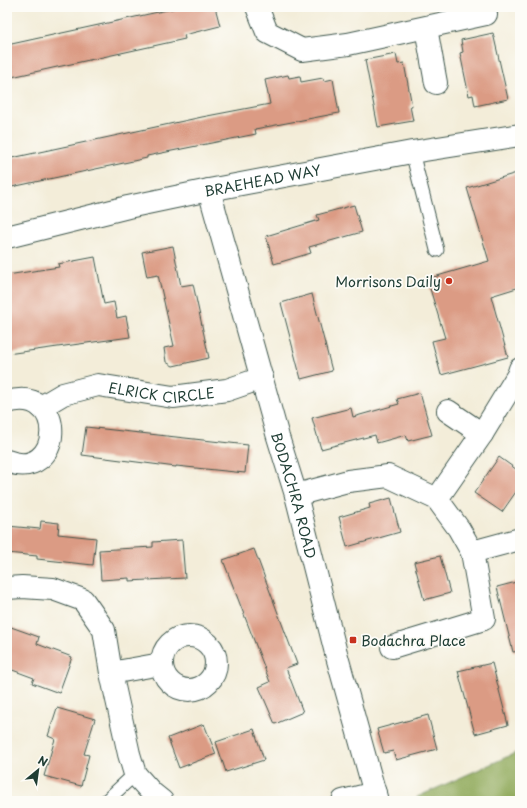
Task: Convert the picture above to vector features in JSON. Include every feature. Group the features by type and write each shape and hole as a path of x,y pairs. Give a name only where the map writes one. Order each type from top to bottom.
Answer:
{"street":[{"path":"257,7 267,32 302,50 348,44 486,14"},
{"path":"426,28 436,83"},
{"name":"BRAEHEAD WAY","path":"7,237 128,207 209,190 412,152 520,135"},
{"name":"BODACHRA ROAD","path":"209,190 278,437 296,495 336,654 376,797"},
{"path":"437,499 482,434 518,375 520,369"},
{"name":"ELRICK CIRCLE","path":"40,407 63,394 98,385 173,398 227,390 262,378"},
{"path":"7,402 16,400 33,402 47,414 51,421 52,430 52,438 49,447 37,460 20,464 7,461"},
{"path":"448,411 482,434"},
{"path":"296,495 348,481 388,476 437,499 459,529 472,552 484,619 392,647"},
{"path":"472,552 520,539"},
{"path":"7,588 22,587 53,589 83,600 104,630 111,673 128,754 135,774 152,793 162,801"},
{"path":"111,673 162,664"},
{"path":"343,801 376,797"}],"lane":[{"path":"412,152 437,250"},
{"path":"106,801 135,774"}],"green space":[{"path":"520,751 520,801 418,801 417,797"}],"building":[{"path":"181,7 215,7 220,26 184,35 185,39 7,78 7,45"},
{"path":"493,33 508,99 475,106 473,95 469,96 460,53 463,52 461,40"},
{"path":"396,54 398,64 404,63 412,106 410,106 413,121 378,127 365,60"},
{"path":"288,75 289,78 300,76 301,82 323,78 324,81 333,79 339,113 255,129 256,134 147,156 147,158 7,188 7,159 270,104 265,80"},
{"path":"520,172 520,287 491,296 508,357 441,375 432,341 445,338 427,279 489,261 467,188"},
{"path":"354,205 362,232 309,247 311,253 274,264 266,236 319,220 317,215"},
{"path":"173,246 181,286 193,284 209,358 173,366 166,362 164,348 174,346 158,275 147,277 142,252"},
{"path":"95,257 104,304 114,302 117,318 126,316 130,337 7,354 7,275 59,267 58,264"},
{"path":"312,294 332,371 301,379 281,303"},
{"path":"420,393 432,435 408,441 406,435 377,443 375,435 321,449 312,418 351,408 353,417 399,404 397,399"},
{"path":"86,427 248,445 245,473 176,467 82,455"},
{"path":"499,457 520,472 520,486 502,512 474,493"},
{"path":"391,498 400,532 347,547 339,517 370,508 369,504"},
{"path":"41,521 59,523 58,534 96,538 93,565 37,559 37,556 7,553 7,526 40,529"},
{"path":"182,540 185,578 129,581 129,578 101,580 99,550 153,547 153,542"},
{"path":"254,549 297,664 286,668 303,712 275,724 259,687 270,682 223,560"},
{"path":"440,556 450,593 424,600 414,562"},
{"path":"520,581 520,651 513,652 497,587"},
{"path":"11,627 39,637 37,644 72,657 59,693 32,683 34,678 7,668 7,637"},
{"path":"492,663 508,725 475,734 458,671"},
{"path":"57,708 95,719 84,754 89,755 81,786 44,776 55,739 48,736"},
{"path":"428,715 437,749 396,760 393,751 384,753 377,729"},
{"path":"204,724 216,754 179,768 168,738"},
{"path":"254,729 264,760 226,772 216,742"}],"place":[{"name":"Morrisons Daily","path":"449,281"},
{"name":"Bodachra Place","path":"353,640"}]}
